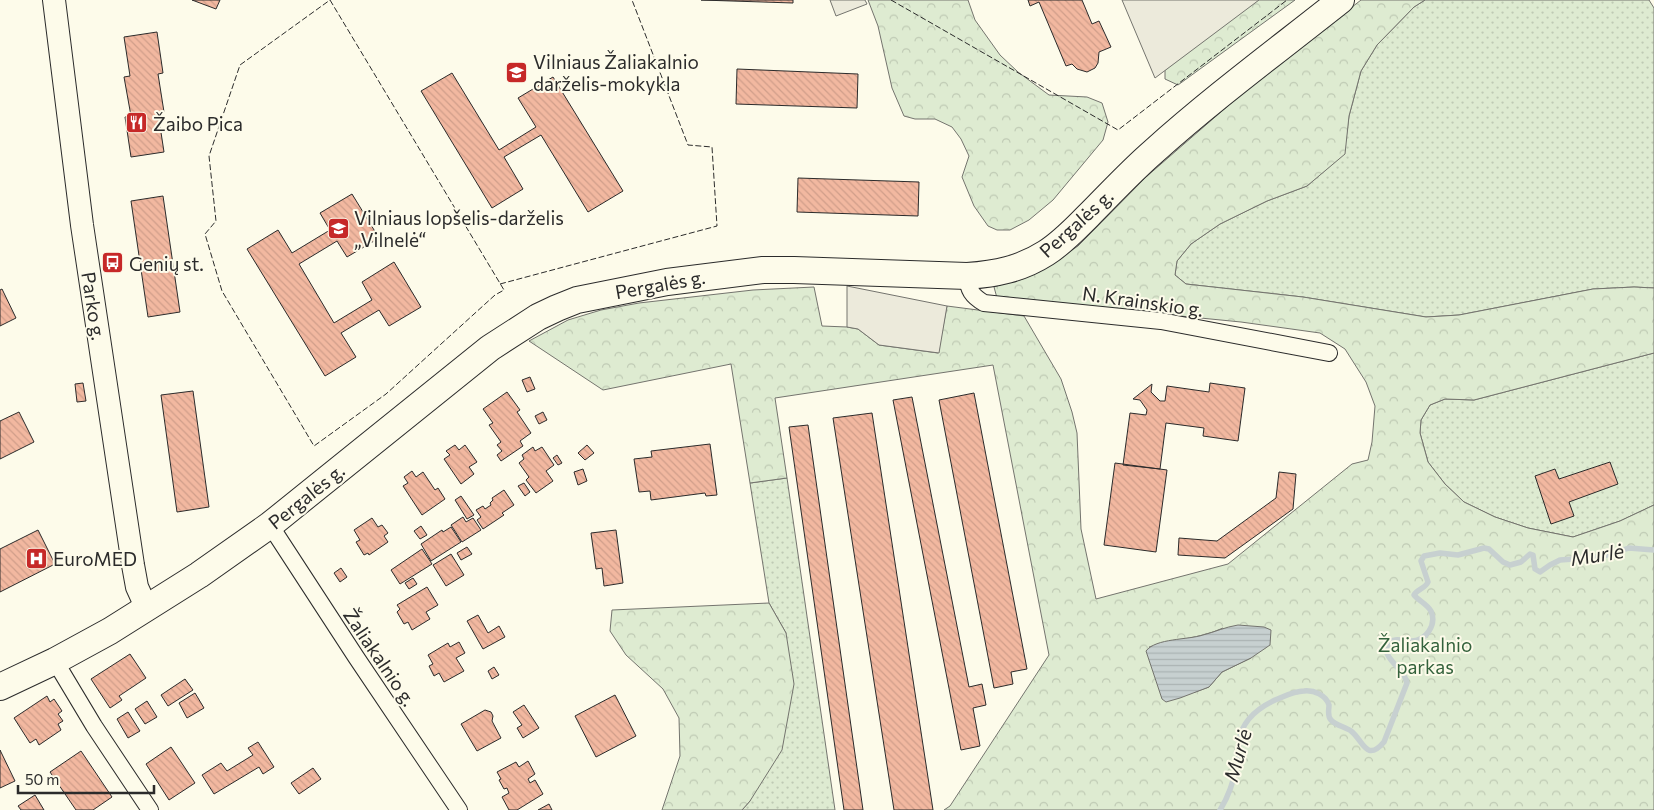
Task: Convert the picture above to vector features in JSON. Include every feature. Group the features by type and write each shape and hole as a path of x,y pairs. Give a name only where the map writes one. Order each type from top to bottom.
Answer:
{"main road":[{"name":"Parko g.","path":"54,0 82,224 131,555 137,587 147,609"},
{"name":"Pergalės g.","path":"0,687 55,661 147,609 270,525 490,348 538,317 556,308 577,300 667,282 763,270 967,276 990,275 1009,271 1029,263 1047,253 1068,236 1141,163 1178,130 1341,0"}],"street":[{"name":"N. Krainskio g.","path":"967,276 970,293 984,303 1161,322 1329,353"},
{"name":"Žaliakalnio g.","path":"270,525 459,810"},
{"path":"55,661 94,726 150,810"}],"green space":[{"path":"868,0 968,0 975,20 1000,55 1018,72 1049,95 1087,97 1102,103 1108,122 1103,140 1053,200 1029,220 1010,230 997,230 988,226 974,206 962,177 969,156 961,139 952,127 935,119 915,119 904,116 892,88 878,26"},
{"path":"1254,0 1295,0 1178,85 1165,79 1165,70"},
{"name":"Žaliakalnio parkas","path":"1361,0 1425,0 1414,7 1377,45 1361,71 1349,116 1345,154 1307,186 1267,201 1220,224 1191,244 1177,261 1175,275 1186,284 1303,297 1426,317 1459,315 1593,289 1654,288 1654,353 1474,400 1445,399 1430,405 1421,420 1420,433 1428,462 1445,484 1464,502 1495,517 1528,528 1573,537 1620,521 1654,505 1654,810 944,810 950,806 1049,655 993,365 775,398 787,478 750,483 731,364 603,390 529,341 568,320 601,310 639,303 753,290 814,287 822,326 858,329 879,345 938,353 947,306 1024,316 1061,379 1072,412 1077,433 1081,529 1096,599 1228,564 1352,464 1368,460 1372,442 1375,406 1366,382 1345,349 1320,333 1241,322 997,298 994,287 1039,272 1078,246 1146,177 1245,91","holes":["1223,628 1251,658 1222,672 1209,687 1195,692 1149,647 1214,632"]},
{"path":"1425,0 1649,0 1654,8 1654,288 1593,289 1459,315 1426,317 1303,297 1186,284 1175,275 1177,261 1191,244 1220,224 1267,201 1307,186 1344,154 1349,116 1361,71 1377,45 1414,7"},
{"path":"1654,353 1654,505 1620,521 1573,537 1528,528 1495,517 1464,502 1445,484 1428,462 1420,433 1421,420 1430,405 1445,399 1474,400"},
{"path":"787,478 835,810 742,810 750,801 786,633 769,603 750,483"},
{"path":"769,603 786,633 794,684 782,750 750,801 742,810 662,810 680,756 679,718 663,689 626,655 610,631 612,610"}],"shaded area":[{"path":"830,0 865,0 867,4 836,16"},
{"path":"1122,0 1259,0 1155,78"},
{"path":"847,286 947,306 939,353 879,345 858,329 847,327"},
{"path":"1238,625 1264,627 1271,630 1270,645 1251,658 1222,672 1209,687 1166,702 1162,699 1146,651 1164,642 1197,637"}],"building":[{"path":"192,0 220,0 216,9"},
{"path":"701,0 793,0 793,3"},
{"path":"1028,0 1082,0 1092,24 1099,21 1111,47 1099,52 1098,63 1095,68 1087,72 1077,69 1072,64 1066,66 1039,2 1030,6"},
{"path":"157,32 163,73 158,74 164,112 158,113 164,152 131,157 125,117 131,116 124,77 130,76 124,37"},
{"path":"737,69 858,74 857,108 736,104"},
{"path":"452,73 499,150 536,127 518,98 553,77 623,191 588,212 541,135 504,157 523,189 492,208 421,91"},
{"path":"798,178 919,182 918,216 797,212"},
{"path":"352,194 379,238 347,257 337,241 299,264 334,323 372,300 362,282 394,262 421,307 389,326 379,310 341,333 356,357 325,376 247,249 278,230 292,253 330,230 320,213"},
{"path":"163,196 180,312 148,317 131,201"},
{"path":"2,289 16,318 0,326 0,290"},
{"path":"530,377 535,389 527,392 522,380"},
{"path":"83,383 86,401 77,402 75,384"},
{"path":"1210,383 1245,388 1238,441 1203,436 1204,428 1166,423 1160,469 1123,465 1130,413 1146,415 1147,410 1140,400 1133,399 1152,384 1151,392 1160,401 1165,401 1167,386 1209,392"},
{"path":"193,391 209,507 177,512 161,395"},
{"path":"507,392 520,410 517,412 531,433 520,441 523,446 501,461 497,455 502,451 497,445 501,442 489,425 493,423 483,409"},
{"path":"974,393 1027,669 1011,672 1013,684 994,688 939,400"},
{"path":"912,397 969,687 982,684 986,705 973,708 980,746 961,750 893,400"},
{"path":"19,412 34,442 0,459 0,421"},
{"path":"543,412 547,420 539,424 535,416"},
{"path":"872,413 933,810 894,810 833,418"},
{"path":"808,425 863,810 844,810 789,427"},
{"path":"710,444 717,495 706,496 705,493 651,500 650,491 639,492 634,459 652,457 651,451"},
{"path":"455,445 459,450 465,445 477,462 469,467 474,474 461,484 444,459 450,455 446,451"},
{"path":"587,445 594,453 585,460 578,453"},
{"path":"533,447 535,451 542,447 554,465 546,471 553,481 536,493 526,480 529,477 519,463 524,459 522,455"},
{"path":"557,455 562,463 558,465 553,458"},
{"path":"1610,462 1618,484 1569,502 1574,516 1551,524 1535,476 1555,469 1559,479"},
{"path":"1115,463 1167,470 1156,552 1104,545"},
{"path":"583,469 587,481 578,485 574,472"},
{"path":"412,471 416,477 423,472 435,490 438,488 445,499 422,515 403,486 408,483 404,477"},
{"path":"1279,472 1296,474 1293,509 1225,558 1178,555 1179,538 1217,541 1276,498"},
{"path":"524,483 530,492 525,496 518,486"},
{"path":"504,490 514,505 502,513 504,515 483,529 477,520 481,517 476,510 483,506 485,509 491,505 492,498"},
{"path":"461,496 474,515 467,519 455,500"},
{"path":"463,517 466,522 473,518 481,530 462,542 451,525"},
{"path":"372,518 378,527 382,525 388,533 384,536 388,542 369,555 368,553 364,555 356,542 360,540 354,530"},
{"path":"421,526 427,535 420,539 414,531"},
{"path":"451,527 461,542 431,561 421,544 442,530 443,532"},
{"path":"38,530 55,564 0,592 0,549"},
{"path":"616,530 623,583 604,586 602,568 596,569 591,533"},
{"path":"467,547 472,554 461,560 457,553"},
{"path":"422,549 432,564 400,584 391,570"},
{"path":"451,554 464,575 446,586 433,565"},
{"path":"341,568 347,577 340,582 334,573"},
{"path":"413,578 417,584 409,589 405,583"},
{"path":"427,587 438,605 426,612 430,619 412,630 408,622 404,624 397,612 400,609 397,605"},
{"path":"478,615 488,633 499,626 505,637 483,649 467,621"},
{"path":"459,642 465,653 456,658 464,671 444,682 439,673 434,676 429,666 433,664 428,655 448,643 450,647"},
{"path":"130,654 146,678 119,696 122,700 110,708 91,679"},
{"path":"494,667 499,675 492,679 488,671"},
{"path":"185,679 193,690 168,706 161,695"},
{"path":"195,693 204,708 187,718 179,703"},
{"path":"615,695 636,736 596,757 575,716"},
{"path":"47,696 50,702 54,699 62,711 58,714 63,721 58,724 61,730 39,745 36,739 30,743 14,718"},
{"path":"147,701 157,717 145,724 135,709"},
{"path":"524,705 539,728 523,738 517,728 522,725 513,712"},
{"path":"485,710 491,712 493,716 492,721 501,738 477,751 461,724"},
{"path":"128,712 140,731 128,738 117,719"},
{"path":"258,742 274,767 263,774 259,767 214,794 202,775 221,763 227,771 253,755 248,748"},
{"path":"171,747 195,783 169,800 146,764"},
{"path":"0,750 15,781 0,788"},
{"path":"81,751 112,797 93,810 76,810 50,772"},
{"path":"528,761 535,774 528,779 530,783 535,780 543,794 517,810 509,810 502,797 509,793 507,788 504,789 497,772 516,762 519,767"},
{"path":"313,768 321,779 299,794 291,783"},
{"path":"35,795 44,810 21,810 18,806"},
{"path":"549,804 552,810 538,810"}],"waterway":[{"name":"Murlė","path":"1220,810 1233,779 1239,758 1239,741 1247,721 1257,711 1286,695 1304,691 1312,691 1319,694 1325,698 1329,705 1331,720 1351,731 1365,748 1373,750 1384,742 1407,683 1402,673 1388,656 1387,646 1394,640 1411,641 1421,638 1426,635 1433,622 1431,611 1414,595 1428,582 1421,561 1424,556 1440,553 1458,555 1484,548 1489,549 1503,562 1510,565 1521,562 1530,554 1533,555 1535,569 1540,572 1560,560 1601,557 1629,548 1654,550"}],"fence":[{"path":"330,0 504,290 495,295 386,394 314,446 222,291 205,234 216,221 209,156 240,65 330,0"},
{"path":"500,284 717,226 712,147 688,145 632,0"},
{"path":"891,0 1118,130 1287,0"}],"place":[{"name":"Vilniaus Žaliakalnio darželis-mokykla","path":"517,72"},
{"name":"Žaibo Pica","path":"137,123"},
{"name":"Vilniaus lopšelis-darželis „Vilnelė“","path":"338,228"},
{"name":"Genių st.","path":"113,263"},
{"name":"EuroMED","path":"37,558"}]}
